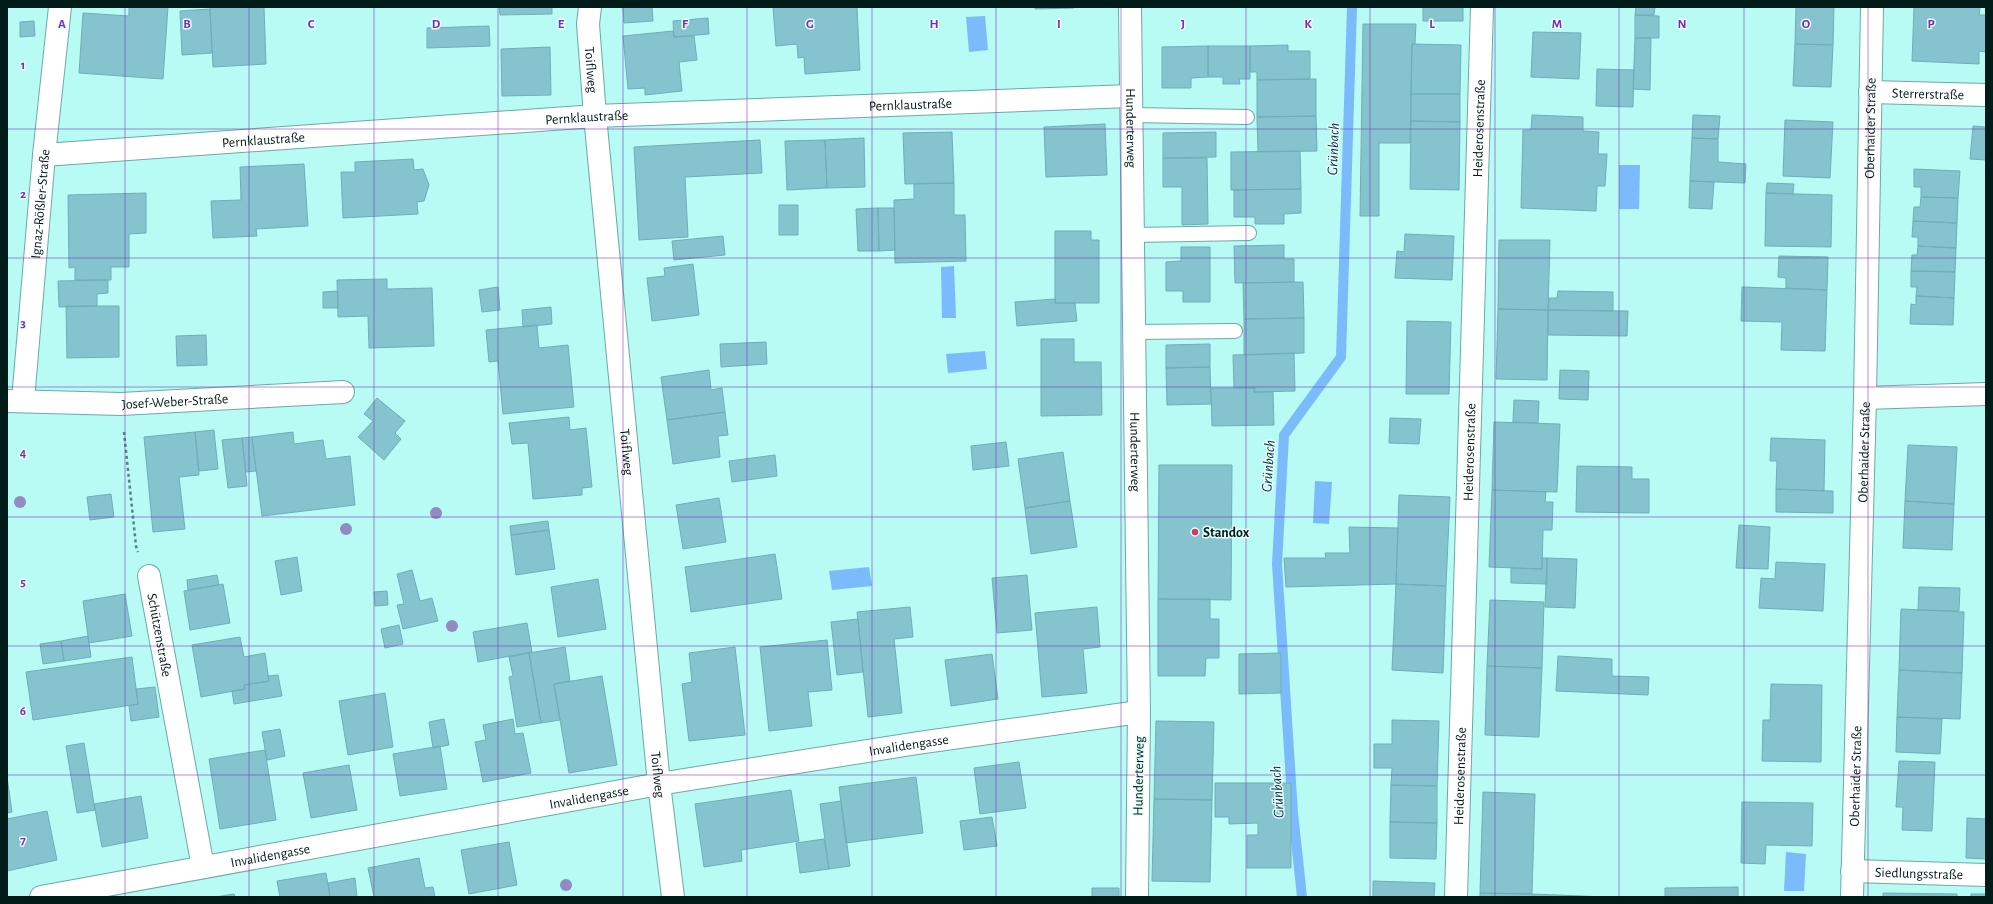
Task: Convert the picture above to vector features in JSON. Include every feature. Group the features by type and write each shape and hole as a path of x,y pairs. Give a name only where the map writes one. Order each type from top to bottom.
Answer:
{"street":[{"name":"Ignaz-Rößler-Straße","path":"15,401 60,7"},
{"name":"Toiflweg","path":"590,7 588,24 595,116 659,784 673,897"},
{"name":"Hunderterweg","path":"1130,7 1130,105 1135,332 1139,712 1137,897"},
{"name":"Heiderosenstraße","path":"1456,897 1482,7"},
{"name":"Oberhaider Straße","path":"1852,897 1865,398 1872,7"},
{"name":"Sterrerstraße","path":"1870,92 1986,95"},
{"name":"Pernklaustraße","path":"44,155 595,116 1130,105"},
{"name":"Josef-Weber-Straße","path":"15,401 121,404 343,392"},
{"path":"1865,398 1986,394"},
{"name":"Schützenstraße","path":"149,576 202,867"},
{"name":"Invalidengasse","path":"41,897 659,784 1139,712"},
{"name":"Siedlungsstraße","path":"1852,871 1986,875"}],"lane":[{"path":"1130,105 1246,117"},
{"path":"1133,235 1249,233"},
{"path":"1135,332 1234,331"}],"path":[{"name":"Schützenstraße","path":"121,404 136,546 149,576"}],"water":[{"path":"985,16 988,50 969,52 966,17"},
{"path":"1619,165 1640,165 1639,209 1619,209"},
{"path":"954,266 956,318 942,318 941,267"},
{"path":"985,351 987,369 948,373 946,354"},
{"path":"1315,481 1332,482 1329,524 1313,523"},
{"path":"869,567 872,586 832,590 829,571"},
{"path":"1786,852 1806,854 1804,891 1784,891"}],"building":[{"path":"129,7 168,7 163,79 79,73 83,13 129,16"},
{"path":"210,7 264,7 266,64 213,67"},
{"path":"499,7 552,7 552,14 500,15"},
{"path":"623,7 652,7 653,21 624,23"},
{"path":"773,7 857,7 860,70 805,74 804,57 798,58 797,44 776,46"},
{"path":"1035,7 1074,7 1074,8 1035,9"},
{"path":"1423,7 1463,7 1463,21 1423,21"},
{"path":"1636,7 1655,7 1654,15 1635,15"},
{"path":"1796,7 1834,7 1833,45 1795,44"},
{"path":"1914,7 1980,7 1979,15 1986,15 1986,52 1979,51 1979,64 1912,61"},
{"path":"210,9 212,53 182,55 180,11"},
{"path":"1635,15 1659,16 1659,38 1635,38"},
{"path":"708,18 709,34 674,37 673,21"},
{"path":"34,21 35,36 20,37 20,22"},
{"path":"1363,24 1416,24 1415,44 1412,44 1410,143 1379,143 1379,216 1360,216"},
{"path":"489,26 490,46 427,48 427,28"},
{"path":"673,31 674,37 694,36 697,60 679,62 682,91 645,95 645,88 628,89 623,36"},
{"path":"1533,32 1581,33 1579,79 1531,77"},
{"path":"1635,38 1651,38 1650,90 1633,89"},
{"path":"1412,44 1461,45 1460,94 1411,94"},
{"path":"1795,44 1833,45 1831,87 1793,86"},
{"path":"1288,45 1288,51 1310,51 1310,79 1257,80 1257,72 1250,72 1250,46"},
{"path":"1208,46 1208,77 1191,78 1191,88 1162,88 1162,47"},
{"path":"1208,46 1250,46 1250,79 1239,79 1240,84 1223,84 1223,77 1208,77"},
{"path":"550,47 551,95 502,96 501,49"},
{"path":"1597,69 1634,70 1633,107 1596,106"},
{"path":"1316,79 1316,116 1257,117 1257,80"},
{"path":"1411,94 1460,94 1460,122 1411,121"},
{"path":"1532,115 1583,117 1583,131 1599,132 1598,154 1607,154 1605,186 1597,186 1596,211 1521,208 1523,130 1531,130"},
{"path":"1693,115 1720,116 1718,139 1692,138"},
{"path":"1316,116 1317,151 1258,152 1257,117"},
{"path":"1785,120 1833,122 1830,178 1783,176"},
{"path":"1411,121 1460,122 1459,190 1410,189"},
{"path":"1105,124 1107,175 1046,177 1044,127"},
{"path":"1973,126 1986,127 1986,160 1970,159"},
{"path":"952,132 954,183 905,184 903,133"},
{"path":"1216,132 1216,157 1163,158 1163,133"},
{"path":"864,138 865,187 827,188 825,140"},
{"path":"1692,138 1718,139 1718,162 1746,164 1745,183 1690,181"},
{"path":"760,140 762,173 685,177 688,237 639,240 634,147"},
{"path":"825,140 827,188 787,190 785,141"},
{"path":"1300,151 1301,189 1231,190 1231,152"},
{"path":"1163,158 1207,158 1208,224 1182,225 1182,187 1163,187"},
{"path":"413,159 414,170 423,169 429,185 424,201 417,202 418,214 343,218 341,172 355,172 355,162"},
{"path":"304,164 308,226 256,229 257,236 213,238 211,201 241,200 240,167"},
{"path":"1914,169 1960,171 1958,198 1921,197 1921,187 1914,187"},
{"path":"1690,181 1714,182 1712,209 1689,208"},
{"path":"954,183 954,215 965,215 966,261 895,263 894,200 914,199 914,184"},
{"path":"1767,183 1794,184 1793,194 1766,193"},
{"path":"1301,189 1301,213 1284,214 1284,224 1255,224 1255,217 1234,217 1234,190"},
{"path":"146,193 146,233 129,234 129,267 111,267 111,280 75,280 75,267 69,268 68,195"},
{"path":"1766,193 1832,195 1831,247 1765,246"},
{"path":"1921,197 1958,198 1957,223 1913,221 1914,207 1920,207"},
{"path":"779,205 798,205 798,235 779,235"},
{"path":"878,208 879,251 858,251 856,209"},
{"path":"878,208 894,208 895,250 879,251"},
{"path":"1913,221 1957,223 1956,248 1918,246 1918,237 1912,237"},
{"path":"1055,231 1091,231 1091,240 1099,240 1099,303 1055,303"},
{"path":"1405,234 1454,236 1452,280 1395,278 1397,251 1404,252"},
{"path":"723,236 725,255 674,260 672,241"},
{"path":"1499,240 1550,240 1548,310 1498,309"},
{"path":"1284,245 1284,259 1294,259 1294,282 1235,283 1234,246"},
{"path":"1918,246 1956,248 1955,272 1911,271 1912,255 1917,255"},
{"path":"1181,247 1210,247 1210,302 1183,302 1183,291 1166,291 1166,262 1181,261"},
{"path":"1779,256 1828,257 1827,290 1786,288 1786,278 1778,277"},
{"path":"693,264 699,315 652,321 647,278 665,276 664,268"},
{"path":"1911,271 1955,272 1954,298 1916,296 1917,287 1911,287"},
{"path":"387,279 387,289 432,288 434,346 369,348 368,316 338,317 337,280"},
{"path":"108,280 108,293 97,294 97,306 59,307 58,281"},
{"path":"1303,282 1304,318 1244,319 1243,283"},
{"path":"498,287 500,310 482,312 479,290"},
{"path":"1742,287 1827,290 1825,351 1781,350 1782,322 1741,321"},
{"path":"338,291 338,308 323,308 323,292"},
{"path":"1558,291 1613,292 1613,311 1548,310 1549,298 1557,298"},
{"path":"1916,296 1954,298 1953,325 1910,324 1911,304 1916,305"},
{"path":"1055,299 1055,303 1075,303 1077,321 1017,326 1015,302"},
{"path":"66,306 119,306 119,357 67,358"},
{"path":"551,307 552,324 523,327 522,310"},
{"path":"1498,309 1548,310 1547,380 1496,379"},
{"path":"1548,310 1628,311 1627,336 1548,335"},
{"path":"1304,318 1304,353 1244,355 1244,319"},
{"path":"1407,321 1451,322 1449,394 1406,394"},
{"path":"537,325 539,348 568,345 574,407 503,414 498,361 489,362 486,330"},
{"path":"206,335 207,365 177,366 176,336"},
{"path":"1041,339 1074,339 1074,362 1101,362 1102,415 1041,416"},
{"path":"766,342 767,364 721,367 720,344"},
{"path":"1210,344 1210,367 1166,368 1166,345"},
{"path":"1294,353 1295,391 1254,392 1255,388 1234,388 1233,355"},
{"path":"1210,367 1211,404 1167,405 1166,368"},
{"path":"709,370 711,390 722,388 725,412 667,420 661,377"},
{"path":"1560,370 1589,371 1588,400 1559,399"},
{"path":"1211,388 1255,388 1254,392 1273,392 1274,425 1212,426"},
{"path":"377,398 405,421 395,433 401,439 384,460 358,437 373,421 364,414"},
{"path":"1514,400 1539,401 1538,423 1513,422"},
{"path":"725,412 728,435 718,436 720,457 673,464 667,420"},
{"path":"569,417 570,430 586,428 592,487 582,488 582,495 533,499 528,443 512,444 509,423"},
{"path":"1390,418 1421,419 1419,444 1389,443"},
{"path":"1494,422 1560,424 1557,492 1492,490"},
{"path":"214,430 218,469 199,471 195,432"},
{"path":"195,432 199,475 179,477 185,529 153,532 144,437"},
{"path":"293,432 294,444 323,440 326,459 350,456 355,505 262,516 252,437"},
{"path":"252,437 256,471 246,472 242,438"},
{"path":"242,438 247,486 228,488 222,440"},
{"path":"1771,438 1825,440 1824,491 1776,489 1777,461 1770,461"},
{"path":"1006,442 1009,466 973,470 971,446"},
{"path":"1908,445 1957,447 1954,504 1905,501"},
{"path":"1063,452 1070,501 1025,508 1018,459"},
{"path":"775,455 777,476 732,482 729,461"},
{"name":"Standox","path":"1159,465 1232,465 1231,600 1158,599"},
{"path":"1577,466 1632,467 1632,479 1649,479 1649,513 1576,512"},
{"path":"1776,489 1833,491 1833,513 1776,512"},
{"path":"1492,490 1546,492 1545,502 1553,502 1552,530 1543,530 1542,569 1489,567"},
{"path":"111,494 114,517 90,520 87,497"},
{"path":"1399,495 1450,497 1446,586 1396,584"},
{"path":"719,498 726,542 683,549 676,505"},
{"path":"1070,501 1077,547 1031,554 1025,508"},
{"path":"1905,501 1954,504 1952,550 1903,548"},
{"path":"548,521 549,530 511,535 510,526"},
{"path":"1739,525 1770,527 1768,569 1736,568"},
{"path":"1349,527 1398,528 1396,584 1286,587 1284,558 1326,558 1325,553 1350,553"},
{"path":"549,530 555,569 516,575 511,535"},
{"path":"775,554 782,599 691,612 685,567"},
{"path":"297,557 302,591 281,595 275,561"},
{"path":"1542,558 1547,558 1547,584 1511,583 1511,568 1542,569"},
{"path":"1547,558 1577,559 1575,608 1545,607"},
{"path":"1776,562 1825,564 1823,611 1759,608 1761,578 1775,579"},
{"path":"412,570 420,601 432,598 438,621 403,629 397,605 404,604 397,574"},
{"path":"217,575 219,585 188,590 187,580"},
{"path":"1027,575 1032,630 997,633 992,578"},
{"path":"598,579 606,629 558,637 551,587"},
{"path":"223,584 230,623 190,630 184,591"},
{"path":"1396,584 1446,586 1443,673 1392,670"},
{"path":"1919,587 1960,588 1959,611 1918,610"},
{"path":"387,591 388,605 375,606 374,592"},
{"path":"125,594 132,636 89,643 83,601"},
{"path":"1158,599 1210,599 1210,619 1219,619 1219,658 1206,658 1205,676 1158,676"},
{"path":"1490,600 1544,602 1542,668 1487,666"},
{"path":"910,607 913,637 894,639 902,713 868,717 857,612"},
{"path":"1097,607 1100,647 1083,649 1087,693 1042,697 1035,613"},
{"path":"1901,609 1964,612 1962,673 1899,670"},
{"path":"858,619 863,672 837,675 831,622"},
{"path":"527,623 532,652 478,662 473,632"},
{"path":"399,625 403,644 385,648 381,629"},
{"path":"88,636 91,657 64,661 61,641"},
{"path":"240,637 244,657 265,653 269,681 244,685 245,689 201,697 192,645"},
{"path":"827,640 832,690 808,692 812,726 769,731 760,647"},
{"path":"61,641 64,661 43,664 40,644"},
{"path":"565,647 570,681 554,684 560,720 541,723 529,653"},
{"path":"735,647 745,735 689,741 682,684 692,682 689,653"},
{"path":"529,653 541,723 517,727 509,677 513,676 509,657"},
{"path":"1281,653 1281,693 1239,694 1239,654"},
{"path":"992,654 998,699 951,706 945,660"},
{"path":"1558,656 1612,659 1612,676 1649,677 1648,695 1556,691"},
{"path":"132,657 138,704 33,720 26,672"},
{"path":"1487,666 1542,668 1539,737 1485,735"},
{"path":"1899,670 1962,673 1960,719 1897,717"},
{"path":"278,675 282,696 234,704 232,691 245,689 244,685 269,681 268,676"},
{"path":"602,676 617,765 569,773 554,684"},
{"path":"1771,684 1822,685 1821,762 1762,761 1763,720 1770,720"},
{"path":"155,687 159,717 131,721 129,706 138,704 136,689"},
{"path":"385,693 393,747 348,755 339,701"},
{"path":"1897,717 1942,719 1940,754 1896,752"},
{"path":"444,719 449,745 433,748 429,722"},
{"path":"513,719 515,734 523,733 531,773 483,782 475,742 486,740 483,725"},
{"path":"1392,720 1439,721 1437,786 1391,785 1392,768 1374,768 1374,744 1392,744"},
{"path":"1156,721 1214,722 1212,800 1154,799"},
{"path":"280,729 285,756 267,760 262,732"},
{"path":"84,743 95,810 77,813 66,746"},
{"path":"440,746 447,789 400,796 393,754"},
{"path":"265,750 276,820 220,829 209,759"},
{"path":"1899,761 1935,762 1932,831 1902,830 1903,807 1896,807"},
{"path":"1019,762 1026,808 980,814 974,768"},
{"path":"349,765 357,810 311,818 303,773"},
{"path":"7,777 12,812 7,813"},
{"path":"916,777 923,833 846,843 839,787"},
{"path":"1215,783 1291,783 1291,868 1247,868 1247,835 1258,835 1258,823 1229,824 1229,817 1215,817"},
{"path":"1391,785 1437,786 1437,823 1390,822"},
{"path":"791,790 799,841 741,850 742,861 704,867 695,804"},
{"path":"1483,792 1535,794 1532,894 1480,893"},
{"path":"141,796 148,838 102,847 94,804"},
{"path":"1154,799 1212,800 1210,882 1152,881"},
{"path":"841,801 850,866 829,869 820,804"},
{"path":"1742,802 1813,803 1812,846 1766,845 1765,864 1741,863"},
{"path":"47,811 57,860 7,871 7,819"},
{"path":"992,817 997,846 964,850 960,821"},
{"path":"1967,818 1986,819 1986,859 1966,858"},
{"path":"1390,822 1437,823 1436,859 1390,858"},
{"path":"824,839 829,869 800,873 796,843"},
{"path":"509,842 517,885 469,894 461,850"},
{"path":"419,858 425,888 433,887 435,897 374,897 368,868"},
{"path":"326,873 330,897 280,897 277,881"},
{"path":"355,878 357,897 330,897 328,883"},
{"path":"1373,881 1435,883 1434,897 1373,897"},
{"path":"1738,887 1738,897 1665,897 1665,888"},
{"path":"1092,888 1119,888 1119,897 1092,897"},
{"path":"1480,893 1532,894 1607,897 1480,897"},
{"path":"1883,893 1957,894 1957,897 1883,897"},
{"path":"234,894 235,897 215,897"},
{"path":"1971,894 1986,894 1986,897 1971,897"}],"waterway":[{"name":"Grünbach","path":"1302,897 1293,813 1277,564 1284,435 1341,357 1352,7"}],"place":[{"name":"Standox","path":"1195,532"}]}
